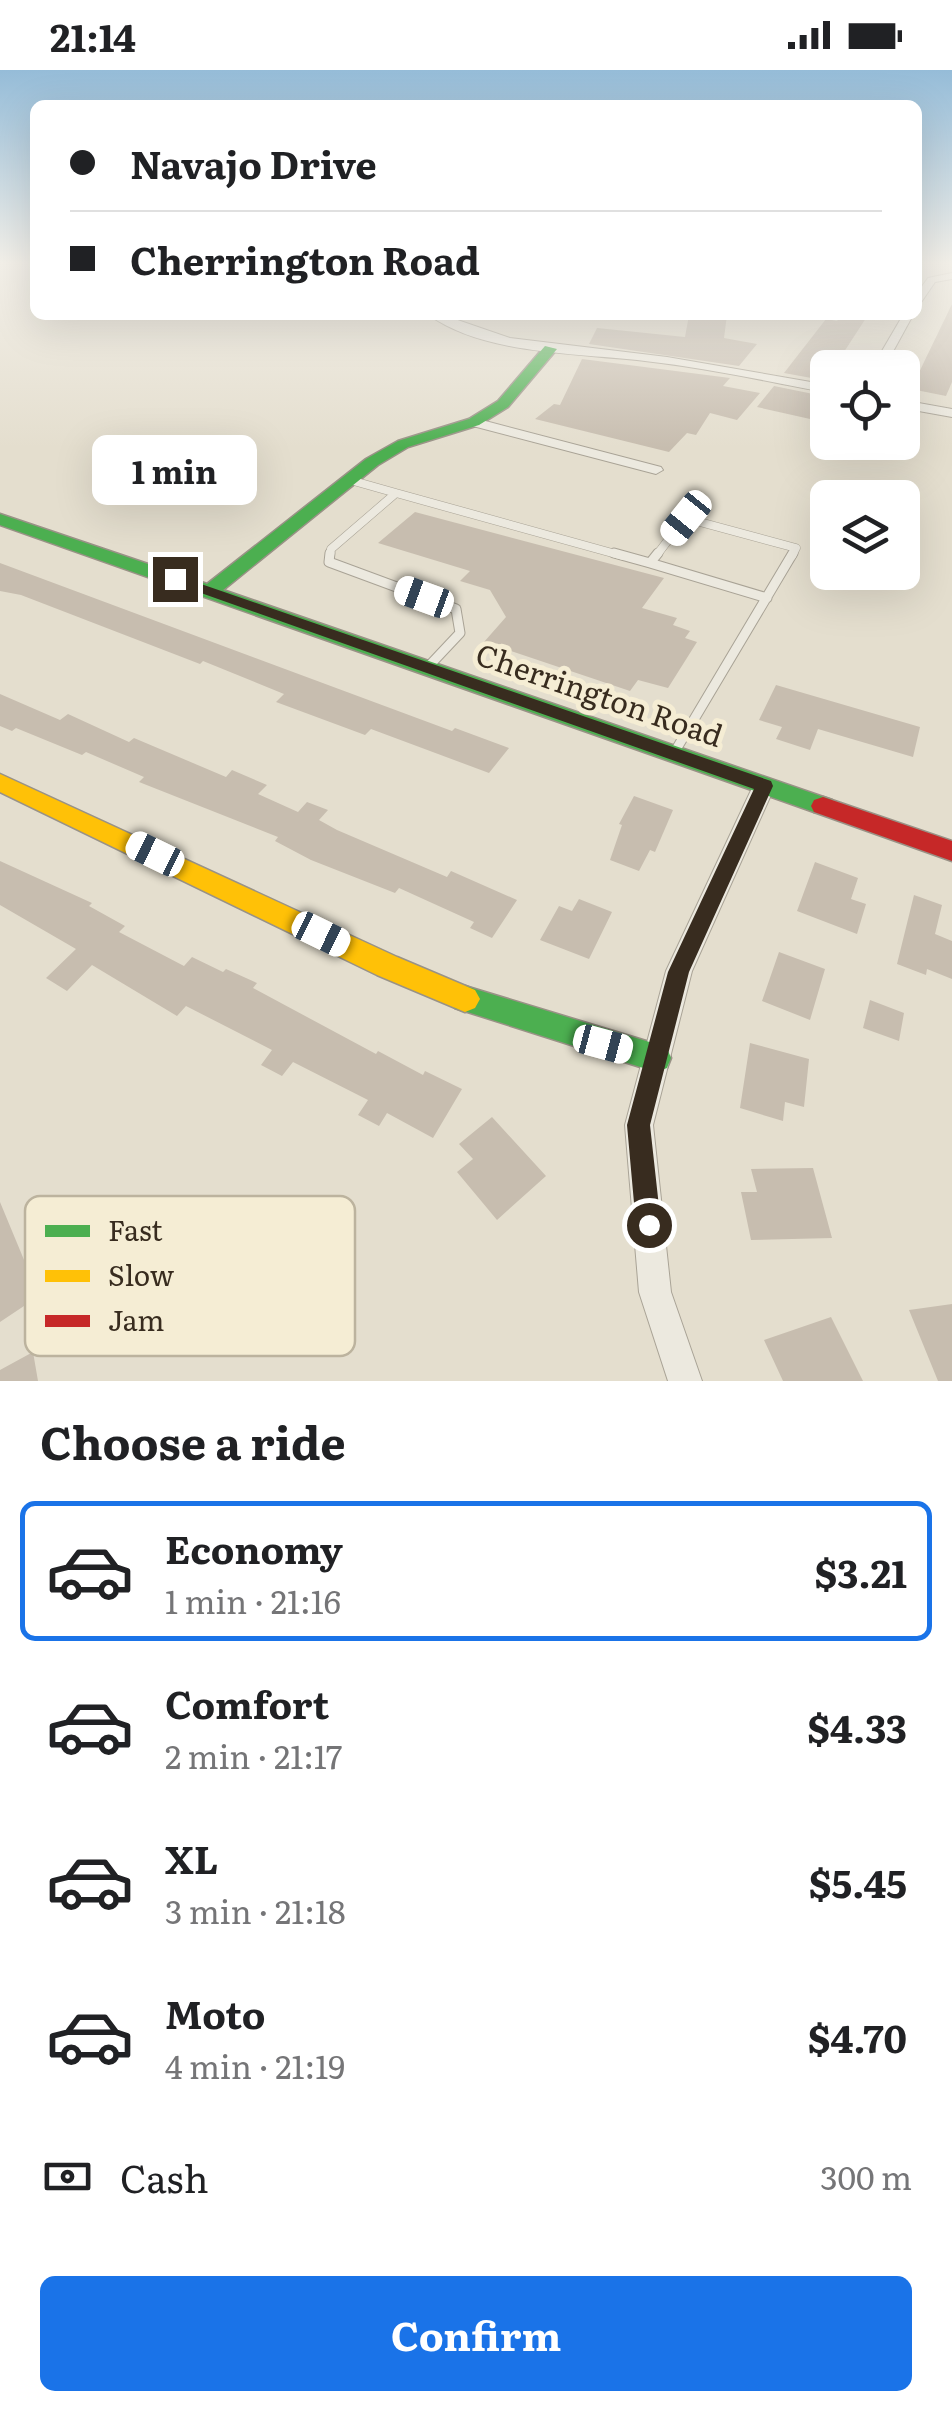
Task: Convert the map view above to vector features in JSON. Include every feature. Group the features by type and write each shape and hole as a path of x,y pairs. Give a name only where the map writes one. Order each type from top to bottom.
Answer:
{"street":[{"path":"460,325 550,350 693,364 810,386"},
{"path":"888,350 902,325"},
{"path":"210,591 350,480 403,444 474,422 502,404 550,350"},
{"path":"920,408 952,414"},
{"path":"474,422 656,470"},
{"name":"Cherrington Road","path":"0,519 952,851"},
{"path":"0,782 387,966 486,1008 656,1058"},
{"path":"685,1381 656,1292 639,1125 678,972 764,786"}],"lane":[{"path":"350,480 767,598"},
{"path":"396,493 331,549 329,562 456,609 460,632 427,667"},
{"path":"650,563 686,518 796,548 674,754"}],"building":[{"path":"687,325 726,325 724,338 757,344 739,366 589,344 597,328 685,337"},
{"path":"821,325 861,325 845,350 810,350 810,378 784,373"},
{"path":"942,325 952,325 952,382 946,396 920,391 920,370"},
{"path":"582,359 730,378 723,386 760,393 737,420 710,413 696,435 687,433 669,452 535,419 554,404 560,405"},
{"path":"774,386 810,393 810,419 757,407"},
{"path":"415,512 664,578 642,608 677,618 673,625 690,631 685,638 697,642 668,688 638,680 630,691 484,642 506,617 490,590 460,581 470,571 378,543"},
{"path":"0,563 452,731 455,728 509,748 489,773 371,729 365,735 276,702 284,694 203,661 200,664 21,595 0,591"},
{"path":"776,685 920,727 913,757 818,729 810,750 776,739 782,727 759,720"},
{"path":"0,694 60,720 68,714 129,742 134,738 226,777 232,770 267,785 258,794 298,812 307,802 328,810 319,820 337,830 447,877 451,871 517,900 492,938 470,928 474,922 399,888 395,893 311,860 275,841 278,837 139,782 144,777 86,752 82,755 16,728 12,731 0,726"},
{"path":"634,796 673,810 655,852 650,850 639,871 610,860 622,825 619,824"},
{"path":"0,861 92,903 89,906 125,926 119,932 184,966 192,957 223,972 226,969 257,983 253,988 376,1054 378,1051 423,1075 425,1071 462,1089 433,1138 387,1113 379,1126 358,1115 368,1100 293,1062 282,1076 261,1065 272,1050 186,1006 177,1016 92,965 67,991 46,978 76,949 0,905"},
{"path":"815,862 858,878 851,899 866,904 857,934 797,911"},
{"path":"914,895 942,905 935,934 952,941 952,979 927,969 926,975 897,964"},
{"path":"579,899 612,912 589,959 540,940 559,906 572,911"},
{"path":"779,952 825,969 810,1020 762,1001"},
{"path":"870,1000 904,1013 899,1041 863,1028"},
{"path":"750,1043 809,1059 804,1107 785,1102 783,1121 740,1108"},
{"path":"492,1117 546,1176 497,1220 457,1172 473,1159 459,1144"},
{"path":"813,1168 832,1238 751,1240 741,1192 757,1192 751,1169"},
{"path":"0,1202 25,1262 25,1305 0,1322"},
{"path":"952,1304 952,1381 938,1381 909,1310"},
{"path":"831,1317 863,1381 783,1381 764,1340"},
{"path":"26,1356 34,1356 38,1381 0,1381 0,1370"}],"traffic: fast":[{"path":"210,591 372,462 403,444 474,422 503,404 550,349"},
{"path":"0,519 823,806"},
{"path":"465,999 656,1058"}],"traffic: slow":[{"path":"0,782 387,966 465,999"}],"traffic: jam":[{"path":"823,806 952,851"}],"route":[{"path":"175,579 764,786 678,972 639,1125 649,1225"}]}
